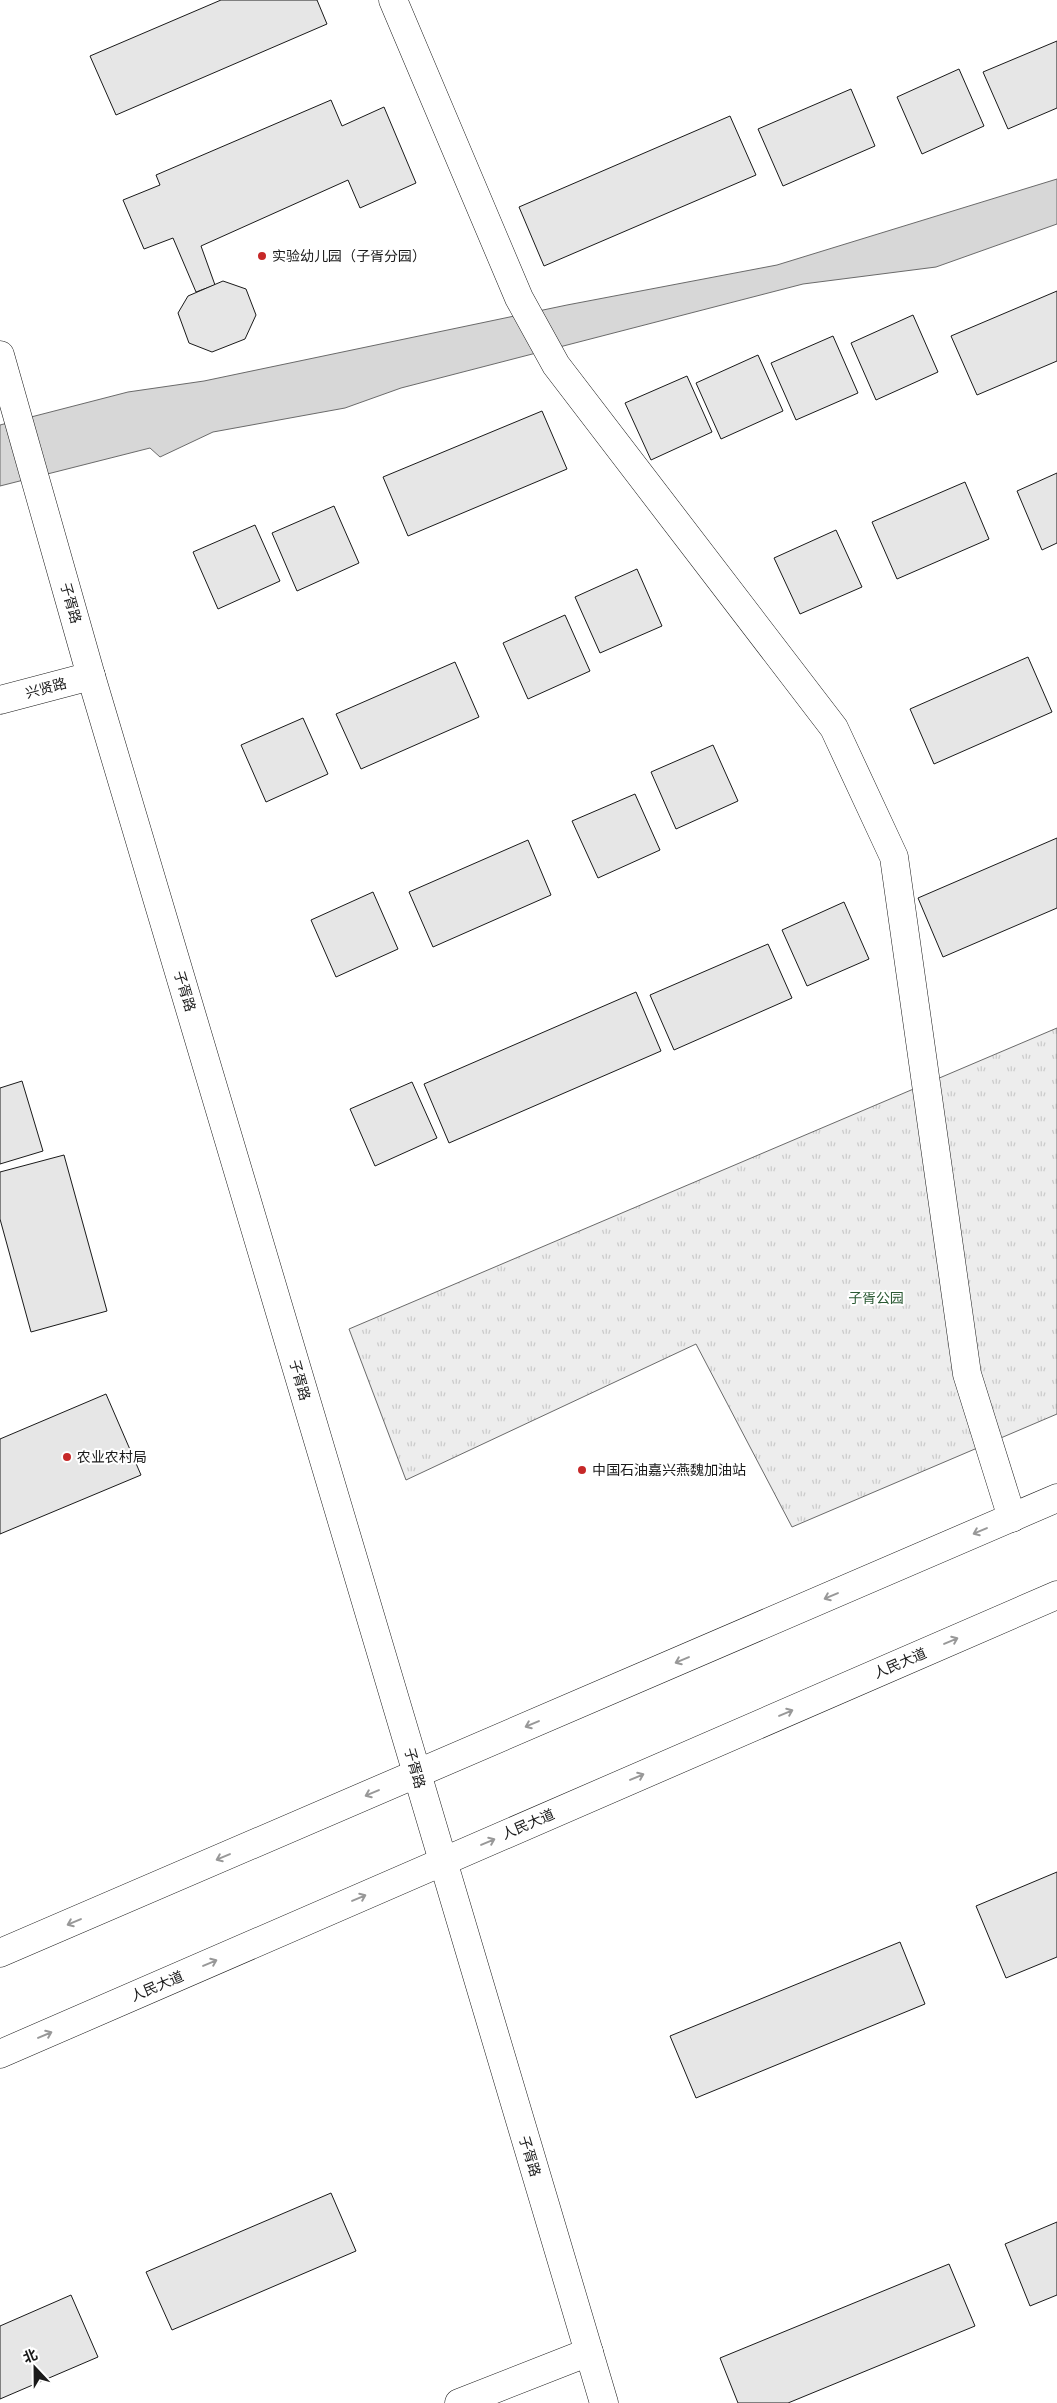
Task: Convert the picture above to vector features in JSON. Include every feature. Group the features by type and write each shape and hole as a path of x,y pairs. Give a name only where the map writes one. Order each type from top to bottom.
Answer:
{"main road":[{"path":"393,0 519,298 556,365 834,728 894,857 967,1374 1012,1518"},
{"name":"子胥路","path":"2,364 91,676 604,2403"},
{"name":"兴贤路","path":"0,700 91,676"},
{"path":"0,1953 1057,1498"},
{"name":"人民大道","path":"0,2054 1057,1595"},
{"path":"459,2403 589,2352"}],"green space":[{"name":"子胥公园","path":"1057,1028 1057,1414 792,1527 696,1344 406,1480 349,1329"}],"shaded area":[{"path":"1057,179 1057,224 936,267 803,284 401,388 345,408 213,432 160,457 150,448 0,486 0,425 128,392 204,381 567,305 777,265"}],"building":[{"path":"221,0 317,0 327,24 116,115 90,56"},
{"path":"1057,41 1057,108 1008,129 983,72"},
{"path":"959,69 984,126 922,154 897,97"},
{"path":"851,89 875,146 783,186 758,129"},
{"path":"331,100 342,126 384,107 416,183 360,208 348,180 201,246 215,285 196,292 173,238 144,249 123,200 160,185 156,175"},
{"path":"730,116 756,175 544,266 519,207"},
{"path":"223,281 246,289 256,315 245,339 212,352 189,343 178,313 188,296"},
{"path":"1057,291 1057,361 977,395 951,336"},
{"path":"913,315 938,372 876,400 851,343"},
{"path":"833,336 858,393 796,420 771,363"},
{"path":"758,355 783,411 721,439 696,383"},
{"path":"687,376 712,432 651,460 625,403"},
{"path":"542,411 567,469 408,536 383,477"},
{"path":"1057,473 1057,543 1042,550 1017,491"},
{"path":"965,482 989,539 897,579 872,522"},
{"path":"334,506 359,563 297,591 272,533"},
{"path":"255,525 280,581 218,609 193,552"},
{"path":"836,530 862,587 800,614 774,558"},
{"path":"637,569 662,626 600,653 575,597"},
{"path":"565,615 590,671 528,699 503,643"},
{"path":"1028,657 1052,712 934,764 910,709"},
{"path":"455,662 479,717 361,769 336,714"},
{"path":"303,718 328,774 266,802 241,745"},
{"path":"713,745 738,801 676,829 651,772"},
{"path":"635,794 660,850 598,878 572,821"},
{"path":"1057,838 1057,908 943,957 918,898"},
{"path":"528,840 551,895 433,947 409,892"},
{"path":"373,892 398,949 336,977 311,920"},
{"path":"844,902 869,959 807,986 782,930"},
{"path":"768,944 792,998 674,1050 650,995"},
{"path":"636,992 661,1051 449,1143 424,1084"},
{"path":"22,1081 43,1151 0,1164 0,1088"},
{"path":"412,1082 437,1138 375,1166 350,1109"},
{"path":"64,1155 107,1311 31,1332 0,1219 0,1172"},
{"name":"农业农村局","path":"106,1394 141,1475 0,1534 0,1439"},
{"path":"1057,1872 1057,1957 1006,1978 976,1906"},
{"path":"900,1942 925,2004 696,2098 670,2036"},
{"path":"331,2193 356,2251 172,2330 146,2272"},
{"path":"1057,2222 1057,2295 1030,2306 1005,2244"},
{"path":"949,2264 975,2326 788,2403 738,2403 720,2358"},
{"path":"71,2295 98,2357 0,2399 0,2326"}],"place":[{"name":"实验幼儿园（子胥分园）","path":"262,256"},
{"name":"农业农村局","path":"67,1457"},
{"name":"中国石油嘉兴燕魏加油站","path":"582,1470"}]}
